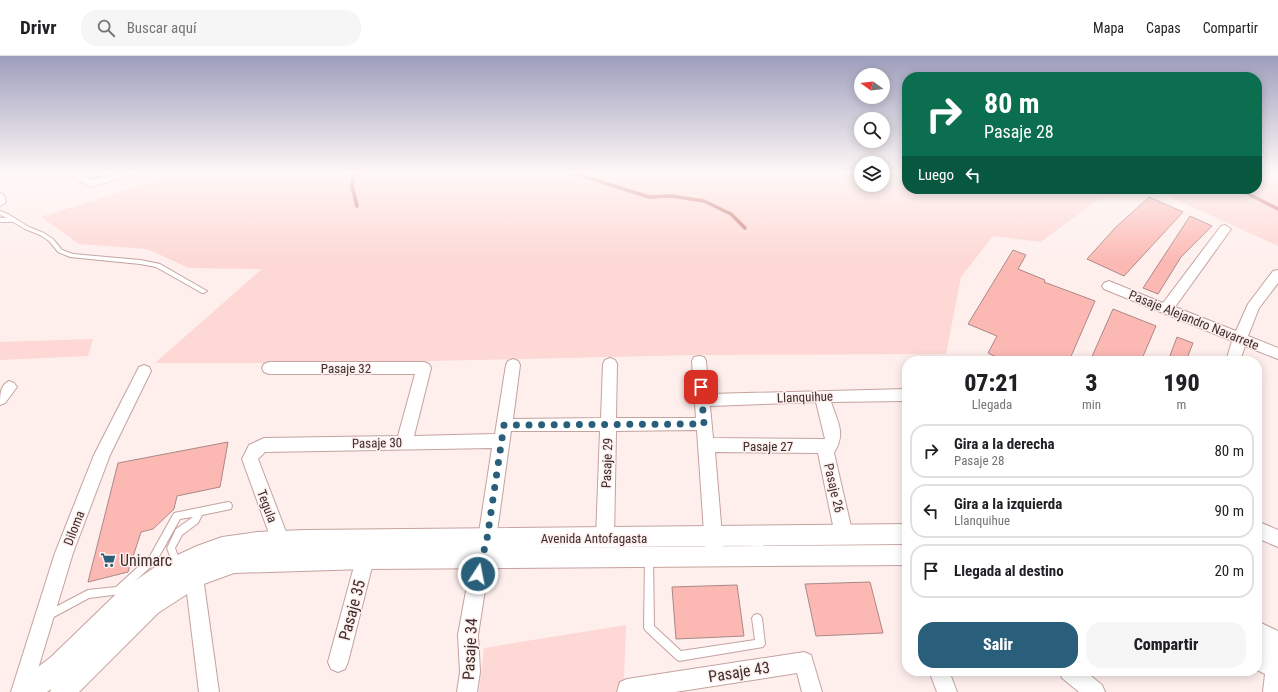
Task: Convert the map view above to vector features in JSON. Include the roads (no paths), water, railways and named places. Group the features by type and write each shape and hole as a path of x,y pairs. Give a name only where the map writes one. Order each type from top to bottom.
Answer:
{"street":[{"path":"1166,309 1225,229"},
{"path":"1235,356 1240,338 1253,307 1278,274"},
{"name":"Pasaje Alejandro Navarrete","path":"1109,286 1278,354"},
{"path":"699,361 714,546"},
{"name":"Pasaje 29","path":"605,538 610,364"},
{"name":"Pasaje 34","path":"467,692 470,672 468,635 484,548 513,365"},
{"name":"Pasaje 32","path":"269,368 424,368 404,442"},
{"name":"Diloma","path":"21,692 64,552 102,455 144,371"},
{"path":"0,399 9,387"},
{"name":"Llanquihue","path":"702,400 902,395"},
{"name":"Pasaje 26","path":"822,396 833,436 833,441 826,453 844,535"},
{"name":"Pasaje 30","path":"254,451 264,445 404,442 608,424 704,424"},
{"name":"Pasaje 27","path":"706,445 829,446"},
{"name":"Tegula","path":"254,451 250,459 285,551"},
{"path":"1262,531 1278,539"},
{"name":"Avenida Antofagasta","path":"285,551 484,548 649,556 714,546 844,535 902,534"},
{"name":"Avenida Antofagasta","path":"285,551 365,559 605,538 714,546 902,555"},
{"path":"26,692 61,666 127,600 152,580 186,571 234,563 285,551"},
{"name":"Pasaje 35","path":"338,662 365,559"},
{"path":"62,692 136,617 164,594 186,571"},
{"path":"186,571 209,692"},
{"path":"1262,636 1278,644"},
{"path":"1262,661 1278,669 1275,692"},
{"name":"Pasaje 43","path":"627,690 804,662 812,692"},
{"path":"941,676 947,692"},
{"path":"1072,676 1081,692"},
{"path":"1075,676 1095,692"}],"lane":[{"path":"0,213 42,234 51,240 60,251 72,256 158,265 204,291"},
{"path":"0,220 13,220"},
{"path":"43,618 88,594 118,591 153,559 177,516 228,506"},
{"path":"186,571 171,548 179,532 195,520 200,511"},
{"path":"649,556 649,628 679,656 760,644 758,618"}],"waterway":[{"path":"356,202 357,206"},
{"path":"705,202 731,214 745,228"},
{"path":"1264,202 1278,209"}],"place":[{"name":"Unimarc","path":"108,560"}]}
